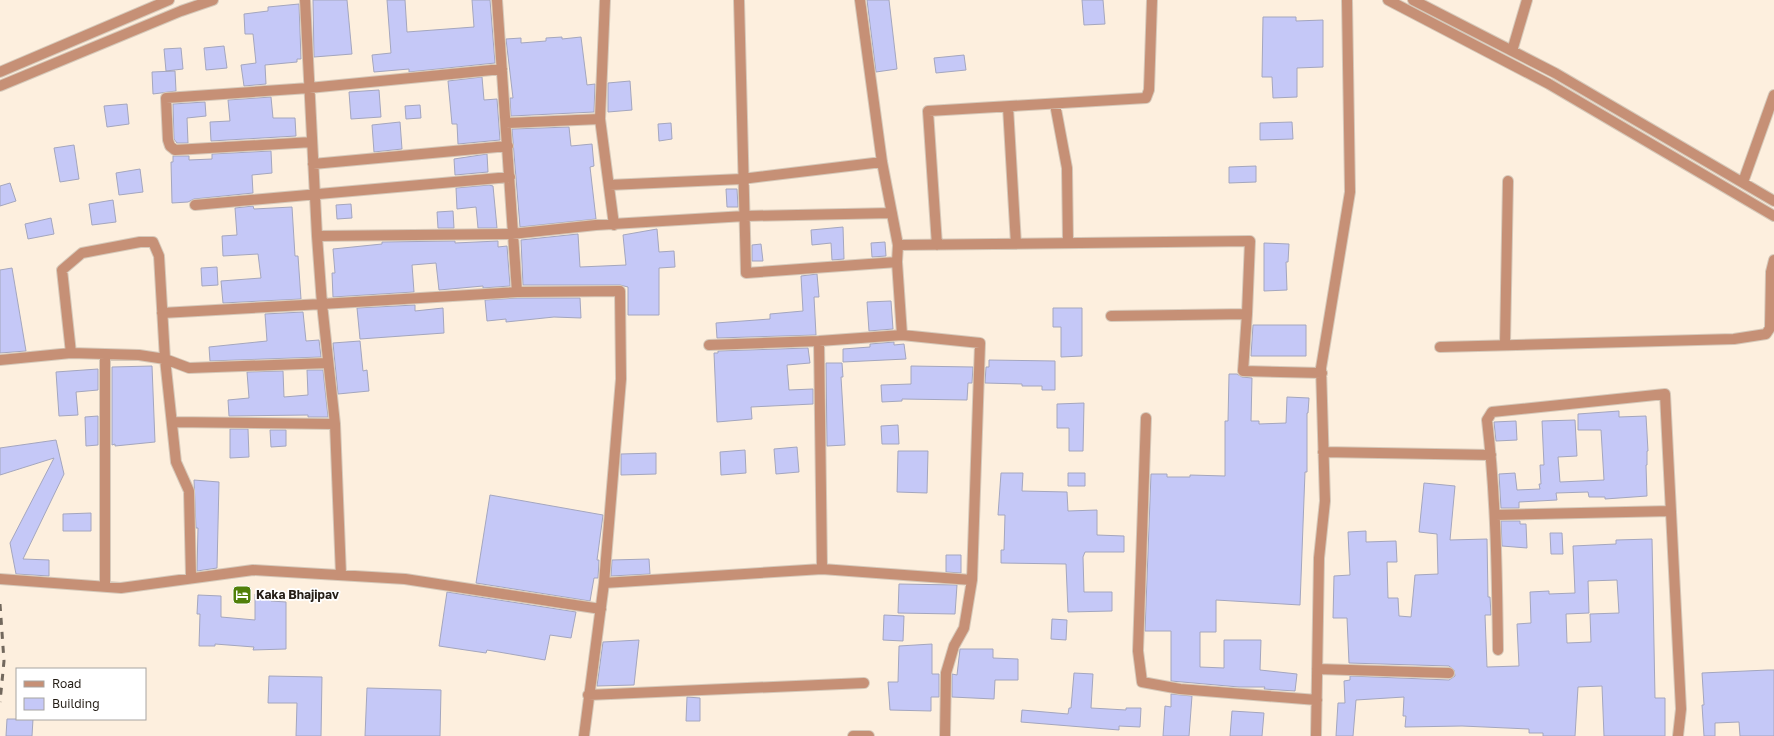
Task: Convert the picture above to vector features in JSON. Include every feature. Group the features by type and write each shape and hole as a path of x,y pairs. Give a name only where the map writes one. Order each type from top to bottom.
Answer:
{"street":[{"path":"0,72 168,0"},
{"path":"0,86 181,11 213,0"},
{"path":"305,0 317,236 322,304 335,424 341,575"},
{"path":"497,0 517,292"},
{"path":"605,0 600,119 614,225"},
{"path":"739,0 746,273 897,262"},
{"path":"860,0 882,162 898,245 897,262 902,334"},
{"path":"937,245 928,111 1146,98 1149,90 1152,0"},
{"path":"1316,736 1319,558 1326,501 1323,452 1322,372 1350,192 1347,0"},
{"path":"1388,0 1549,84 1774,216"},
{"path":"1413,0 1555,73 1774,200"},
{"path":"1512,51 1527,0"},
{"path":"312,142 175,150 170,146 168,140 166,98 309,88 502,69"},
{"path":"1743,182 1774,96"},
{"path":"1055,104 1067,168 1068,243"},
{"path":"1008,106 1016,244"},
{"path":"506,123 600,119"},
{"path":"313,164 508,146"},
{"path":"609,185 744,178 882,162"},
{"path":"195,205 315,193 510,177"},
{"path":"1505,344 1508,181"},
{"path":"317,236 512,234 745,216 892,213"},
{"path":"898,245 1250,241 1243,371 1322,372"},
{"path":"71,353 62,270 82,253 140,242 153,242 159,256 165,359 176,462 189,491 191,577"},
{"path":"1440,347 1505,344 1734,340 1766,334 1770,328 1771,272 1774,260"},
{"path":"162,314 517,292 620,291 621,379 604,583 588,695 584,736"},
{"path":"1111,316 1247,314"},
{"path":"709,345 819,341 902,334 980,343 972,580 964,628 954,646 946,673 945,736"},
{"path":"819,341 822,569"},
{"path":"0,360 71,353 139,355 165,359 189,368 328,363"},
{"path":"104,587 105,355"},
{"path":"1498,650 1495,515 1487,420 1492,412 1665,394 1681,709 1678,736"},
{"path":"1146,418 1138,651 1142,682 1180,689 1317,700"},
{"path":"172,422 335,424"},
{"path":"1323,452 1491,455"},
{"path":"1495,515 1671,511"},
{"path":"604,583 822,569 972,580"},
{"path":"0,579 120,588 191,577 253,570 404,579 601,609"},
{"path":"1317,669 1449,672"},
{"path":"588,695 864,683"},
{"path":"853,736 869,736"}],"building":[{"path":"313,0 347,0 352,54 314,57"},
{"path":"387,0 405,0 407,32 474,27 472,0 490,0 495,63 409,72 409,69 374,72 372,55 391,53"},
{"path":"867,0 889,0 897,69 876,72"},
{"path":"1082,0 1103,0 1105,24 1084,25"},
{"path":"299,4 301,59 297,59 297,62 265,65 266,84 244,86 241,65 256,63 253,34 245,34 244,14 268,11 268,7"},
{"path":"1263,17 1296,17 1296,21 1323,20 1323,67 1297,68 1297,97 1273,98 1272,77 1262,77"},
{"path":"562,37 562,39 581,37 587,85 595,84 594,112 511,116 510,98 513,98 506,39 521,38 521,43 546,41 546,38"},
{"path":"224,46 227,68 206,70 204,48"},
{"path":"181,48 183,69 166,71 164,49"},
{"path":"964,55 966,70 936,73 934,58"},
{"path":"175,71 176,91 153,94 152,72"},
{"path":"482,77 484,100 497,99 500,140 458,144 457,124 452,124 448,81"},
{"path":"630,81 632,110 608,112 608,83"},
{"path":"379,90 381,117 351,119 349,92"},
{"path":"271,97 273,118 295,118 296,136 211,141 210,122 230,121 228,100"},
{"path":"205,102 206,116 187,118 188,143 177,143 174,139 173,104"},
{"path":"127,104 129,124 107,127 104,106"},
{"path":"420,105 421,118 406,119 405,106"},
{"path":"400,122 402,149 374,152 372,125"},
{"path":"1292,122 1293,139 1260,140 1260,123"},
{"path":"671,123 672,139 659,141 658,124"},
{"path":"569,127 571,146 592,144 594,166 590,167 596,219 520,227 512,129"},
{"path":"74,145 79,179 60,182 54,148"},
{"path":"271,151 272,173 252,175 253,193 194,199 188,202 172,203 171,162 173,162 173,156 189,156 189,160 212,159 212,154"},
{"path":"487,154 488,172 455,175 454,159"},
{"path":"1256,166 1256,182 1229,183 1229,167"},
{"path":"140,169 143,192 119,195 116,173"},
{"path":"10,183 16,201 0,206 0,186"},
{"path":"489,185 493,186 497,228 478,228 476,207 457,209 456,188"},
{"path":"726,189 737,189 738,207 727,207"},
{"path":"113,200 116,222 92,225 89,204"},
{"path":"351,204 352,218 337,219 336,205"},
{"path":"253,206 254,209 292,207 295,256 298,256 301,299 223,303 221,281 261,278 258,254 223,256 222,236 237,235 235,208"},
{"path":"453,211 454,228 438,228 437,212"},
{"path":"51,218 54,234 28,239 25,224"},
{"path":"843,227 844,259 832,260 831,243 812,245 811,230"},
{"path":"657,229 659,252 674,251 675,267 659,268 659,315 628,315 628,287 620,285 523,285 521,240 578,234 580,267 626,265 623,235"},
{"path":"455,241 455,243 498,241 498,247 507,246 510,286 483,288 483,286 439,290 436,263 412,265 414,292 333,297 332,273 335,273 333,249 382,244 382,242"},
{"path":"885,242 886,256 872,257 871,243"},
{"path":"1264,243 1289,244 1288,262 1286,262 1287,290 1264,291"},
{"path":"761,244 763,261 752,261 752,245"},
{"path":"217,267 218,285 202,286 201,268"},
{"path":"12,268 26,351 0,353 0,270"},
{"path":"817,274 819,297 814,297 816,335 717,338 716,323 770,319 770,314 803,311 801,276"},
{"path":"517,298 580,298 581,318 554,317 506,322 506,319 487,321 485,300"},
{"path":"891,301 893,329 869,331 867,302"},
{"path":"415,305 415,311 443,308 444,333 360,339 357,308"},
{"path":"1053,308 1082,308 1082,356 1061,357 1061,327 1053,327"},
{"path":"303,312 306,341 319,340 321,357 210,361 209,347 267,341 265,314"},
{"path":"1253,325 1306,325 1306,356 1251,356"},
{"path":"360,341 363,371 367,370 369,391 338,394 333,343"},
{"path":"894,342 894,345 904,344 906,359 843,362 843,349 870,347 870,344"},
{"path":"808,348 810,363 787,365 789,390 813,389 813,404 751,407 752,419 717,422 714,353 718,353 718,351"},
{"path":"989,360 1055,361 1055,390 1042,390 1042,386 1022,386 1022,384 985,383 986,367 989,367"},
{"path":"826,363 842,363 843,377 841,377 845,445 827,446"},
{"path":"152,366 155,442 115,446 115,444 112,445 112,367"},
{"path":"911,366 973,367 972,383 968,383 967,400 902,399 902,401 882,402 881,385 911,384"},
{"path":"98,369 98,390 76,392 78,415 59,416 56,372"},
{"path":"307,370 323,370 328,417 308,417 308,415 229,416 228,400 249,398 247,372 283,371 284,397 308,395"},
{"path":"1229,374 1237,374 1242,377 1252,378 1251,421 1259,421 1259,424 1286,423 1287,397 1309,398 1307,413 1307,472 1305,472 1300,605 1216,600 1216,632 1200,632 1200,667 1224,668 1224,640 1261,640 1260,670 1297,674 1295,691 1264,689 1265,687 1239,687 1171,681 1171,631 1145,631 1151,474 1167,474 1167,477 1190,477 1190,475 1225,476 1225,421 1228,421"},
{"path":"1084,403 1083,451 1069,451 1069,428 1057,428 1057,404"},
{"path":"1619,411 1619,417 1646,416 1648,451 1646,465 1647,496 1605,499 1605,497 1589,497 1588,492 1556,493 1557,500 1519,502 1519,508 1501,508 1499,474 1515,473 1517,490 1540,489 1540,465 1544,465 1542,421 1575,420 1577,456 1558,457 1560,482 1604,480 1601,430 1578,430 1578,414"},
{"path":"98,416 98,445 86,446 85,417"},
{"path":"1516,421 1517,440 1496,441 1494,422"},
{"path":"898,425 899,444 882,444 881,426"},
{"path":"230,429 248,429 249,457 230,458"},
{"path":"270,430 286,430 286,446 271,447"},
{"path":"56,440 64,474 23,559 49,560 49,576 16,574 10,543 54,458 0,475 0,448"},
{"path":"797,447 799,472 776,474 774,449"},
{"path":"745,450 746,473 721,475 720,452"},
{"path":"898,451 928,451 927,493 897,492"},
{"path":"656,453 656,474 621,475 621,454"},
{"path":"1001,473 1023,473 1022,491 1067,492 1068,511 1097,510 1097,535 1124,536 1124,552 1085,552 1083,557 1084,592 1112,592 1112,611 1068,612 1066,564 1001,563 1001,550 1004,550 1005,515 998,515"},
{"path":"1068,473 1085,473 1085,486 1068,486"},
{"path":"194,480 219,482 217,568 197,571 198,528 196,528"},
{"path":"1424,483 1455,486 1450,540 1487,539 1488,597 1490,597 1491,615 1485,615 1487,667 1519,666 1517,624 1531,623 1530,592 1549,591 1549,594 1575,593 1573,546 1616,544 1616,540 1652,539 1655,698 1665,698 1665,736 1604,736 1602,686 1578,687 1575,736 1543,736 1543,733 1529,733 1529,729 1462,726 1405,727 1406,716 1403,716 1404,697 1356,700 1353,736 1336,736 1338,703 1345,703 1344,681 1350,680 1350,676 1449,680 1455,676 1454,670 1449,666 1349,663 1347,618 1333,618 1334,576 1350,575 1348,532 1366,531 1366,542 1396,541 1397,562 1387,562 1388,598 1398,598 1399,616 1411,617 1415,575 1438,574 1437,534 1419,532","holes":["1617,580 1619,613 1590,614 1591,642 1567,643 1566,614 1589,613 1588,581"]},
{"path":"490,495 603,515 597,560 599,560 598,578 594,578 590,601 476,583"},
{"path":"91,513 91,531 63,531 63,514"},
{"path":"1501,521 1520,521 1520,524 1526,524 1527,548 1502,546"},
{"path":"1550,533 1562,533 1563,554 1551,554"},
{"path":"946,555 961,555 961,573 946,572"},
{"path":"649,559 650,574 611,576 612,560"},
{"path":"899,584 957,585 955,614 898,613"},
{"path":"447,592 576,612 571,638 550,635 545,660 487,650 486,653 439,646"},
{"path":"255,594 271,594 271,601 286,602 286,649 253,650 254,647 215,644 215,646 199,646 200,614 197,614 198,595 221,596 221,617 255,620"},
{"path":"884,615 904,616 903,641 883,640"},
{"path":"1052,619 1067,620 1066,640 1051,639"},
{"path":"639,640 634,685 597,686 603,642"},
{"path":"932,644 932,674 939,674 939,697 931,697 931,711 890,710 888,682 898,682 899,646"},
{"path":"960,649 993,649 993,658 1018,659 1018,680 995,680 994,699 952,697 952,674 957,675"},
{"path":"1774,670 1774,736 1740,736 1739,722 1715,723 1715,736 1704,736 1702,673"},
{"path":"1074,673 1093,674 1091,708 1126,710 1126,708 1141,708 1140,727 1119,726 1119,730 1021,722 1022,710 1068,714 1069,708 1071,708"},
{"path":"269,676 322,677 321,736 296,736 297,703 268,703"},
{"path":"367,688 441,690 440,736 365,736"},
{"path":"1171,694 1192,696 1189,736 1163,736 1165,706 1171,707"},
{"path":"687,697 700,698 700,721 686,721"},
{"path":"1232,711 1264,713 1262,736 1230,736"},
{"path":"7,719 33,720 32,736 6,736"}],"railway":[{"path":"0,604 4,661 0,702"}],"place":[{"name":"Kaka Bhajipav","path":"242,595"}]}
